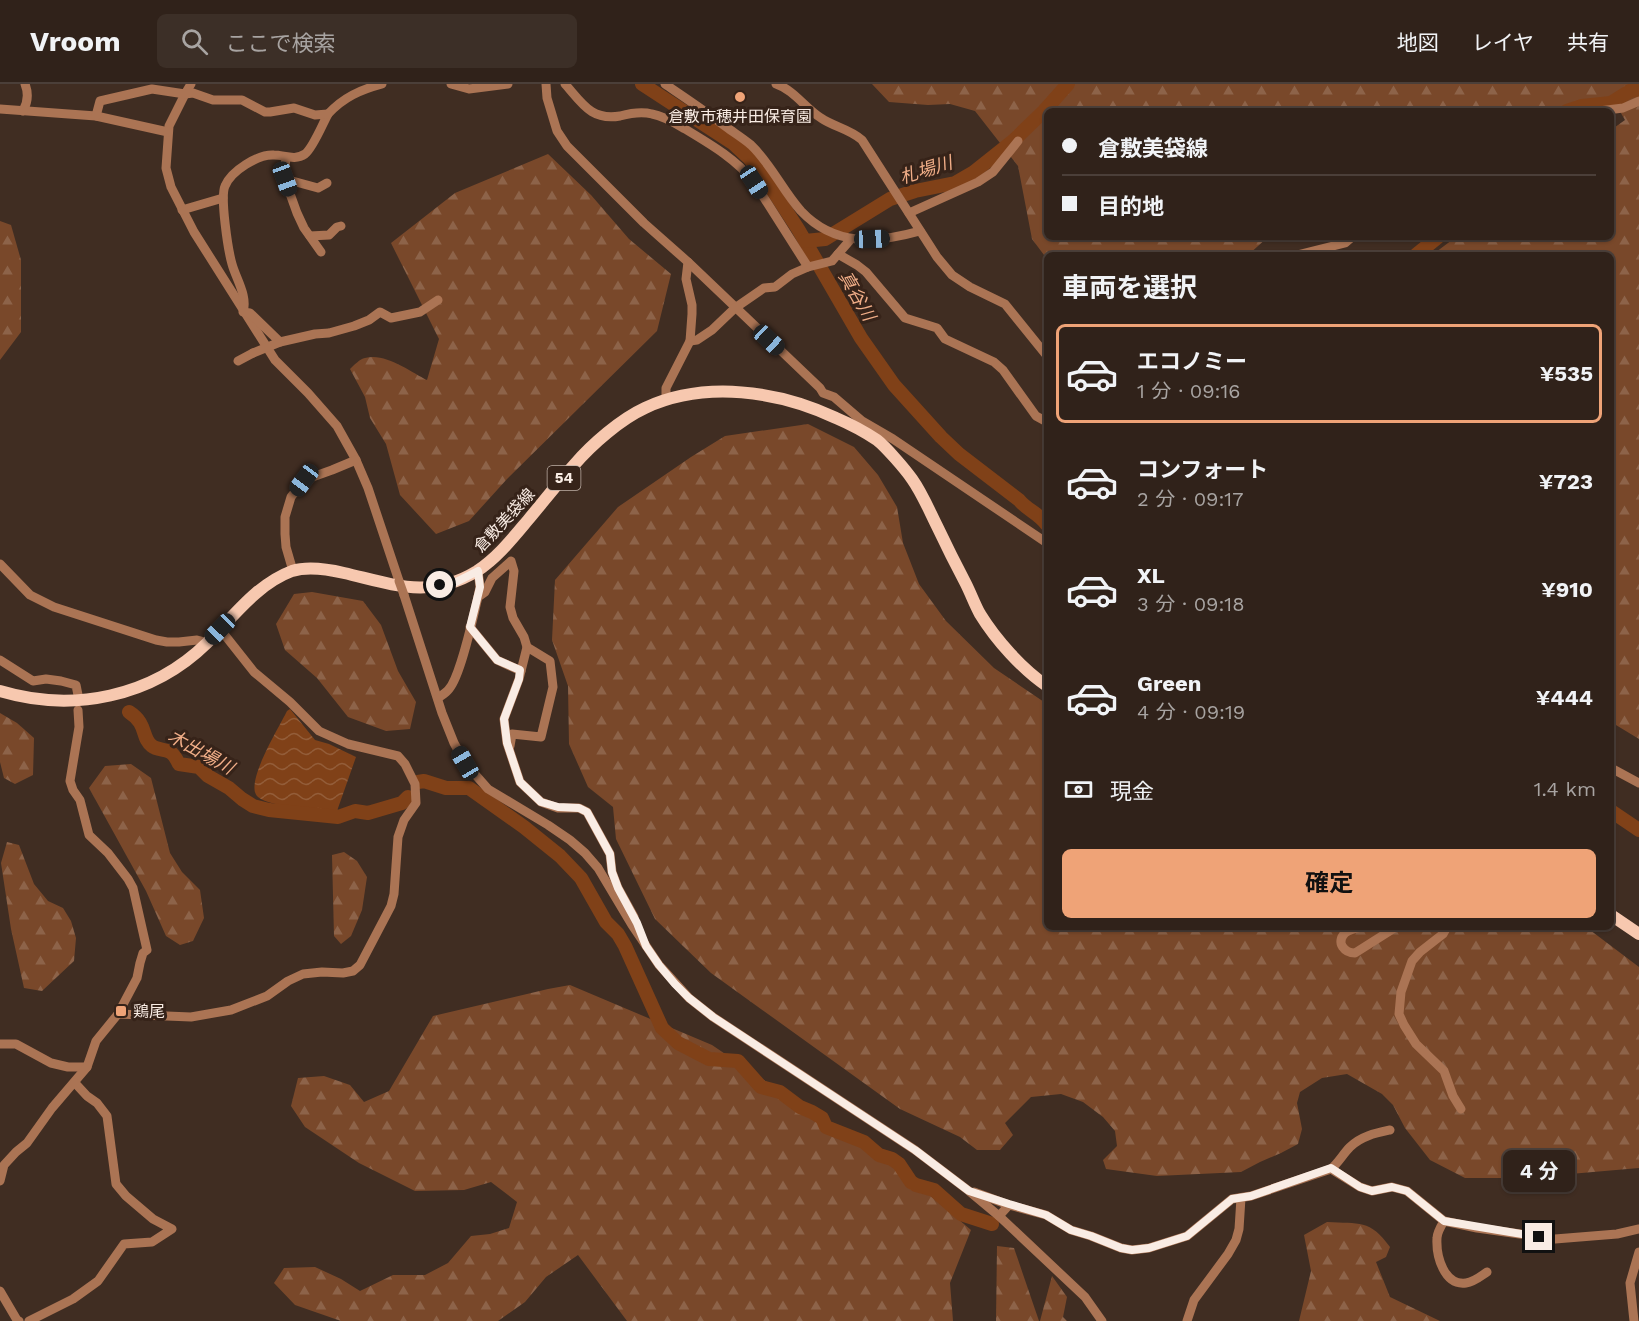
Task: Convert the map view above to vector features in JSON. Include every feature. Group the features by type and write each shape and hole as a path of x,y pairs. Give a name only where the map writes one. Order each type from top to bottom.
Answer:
{"main road":[{"name":"倉敷美袋線","path":"0,691 44,701 85,700 128,691 178,667 205,645 265,585 292,571 327,569 409,588 424,589 456,582 478,571 502,551 577,461 604,435 644,408 666,400 702,393 740,392 817,409 879,442 913,479 981,615 1009,652 1044,684"},
{"path":"1614,917 1639,934"}],"street":[{"path":"23,111 28,102 28,90 25,84"},
{"path":"191,84 183,89 169,126 166,168 171,187 194,232 275,360 337,426 356,459 368,488 454,743 465,763 488,789 548,825 585,853 598,868 659,965 689,998 713,1017 915,1150 969,1191 1085,1297 1102,1321"},
{"path":"243,312 246,304 231,262 223,198 224,187 233,173 241,167 264,157 303,156 310,149 328,114 356,92 382,84"},
{"path":"451,84 469,89 508,84"},
{"path":"546,84 547,98 557,131 567,146 644,223 820,388 822,393 817,409"},
{"path":"565,84 591,113 611,117 639,112 654,114 707,142 733,160 754,182 808,267"},
{"path":"665,84 750,144 763,158 801,211 822,228 851,239 889,239 920,231"},
{"path":"776,84 789,90 820,118 862,140 937,257 952,275 970,287 1005,304 1044,352"},
{"path":"96,116 100,101 152,89 183,89 213,100 242,100 265,112 294,108 315,115 328,114"},
{"path":"1614,109 1639,101"},
{"path":"0,109 96,116 168,132"},
{"path":"909,213 978,182 993,172 1018,141"},
{"path":"286,158 285,179 297,213 321,252"},
{"path":"285,179 318,188 327,183"},
{"path":"182,210 223,198"},
{"path":"310,236 329,235 341,226"},
{"path":"690,341 712,330 735,308 764,288 775,287 792,274 808,267 832,261 851,239"},
{"path":"1329,251 1348,240"},
{"path":"838,254 866,272 905,318 937,328 945,339 994,362 1003,370 1036,416 1044,420"},
{"path":"666,400 666,388 690,341 692,305 686,279 688,262"},
{"path":"238,361 280,342 354,326 369,320 380,312 391,318 420,312 438,300"},
{"path":"243,312 250,313 280,342"},
{"path":"822,393 834,397 862,421 893,439 1044,541"},
{"path":"292,571 285,534 285,517 291,497 304,480 356,459"},
{"path":"478,597 484,592 492,578 511,561 514,572 510,607 527,646 519,679 504,719 509,749 520,782 541,802 558,807 579,808 587,812 610,854 612,872 618,888 637,923 646,946"},
{"path":"0,564 30,595 54,607 156,640 179,642 197,640 205,642 205,645"},
{"path":"438,698 449,690 454,682 478,597 480,587 478,571"},
{"path":"470,627 497,660 520,670"},
{"path":"118,1014 191,1017 231,1010 267,996 288,981 303,974 353,971 360,965 392,906 398,837 404,820 416,803 415,784 405,764 398,756 348,744 320,731 254,672 220,629"},
{"path":"509,749 512,734 541,737 553,687 550,662 527,646"},
{"path":"0,660 33,681 54,680 76,685 78,694"},
{"path":"0,1181 4,1165 27,1143 52,1108 87,1067 96,1041 118,1014 138,978 143,953 147,950 133,888 108,853 90,835 80,800 70,781 79,727 78,710"},
{"path":"1614,770 1639,783"},
{"path":"1351,930 1345,933 1341,943 1343,949 1348,953 1355,953 1391,930"},
{"path":"1446,930 1412,961 1401,992 1399,1014 1416,1044 1444,1071 1453,1096 1461,1109"},
{"path":"0,1044 16,1044 51,1063 68,1067 87,1067"},
{"path":"29,1321 73,1299 98,1281 124,1244 152,1242 172,1229 153,1219 126,1196 116,1184 107,1116 98,1103 87,1096 75,1083"},
{"path":"969,1191 1046,1215 1071,1230 1121,1248 1132,1250 1149,1248 1187,1236 1232,1199 1276,1188 1331,1168 1352,1145 1371,1135 1390,1130"},
{"path":"1331,1168 1360,1187 1372,1191 1392,1187 1407,1191 1444,1221 1555,1239 1639,1230"},
{"path":"1187,1321 1194,1300 1236,1240 1241,1198"},
{"path":"999,1216 1009,1204"},
{"path":"1444,1221 1437,1237 1440,1259 1446,1275 1458,1283 1467,1283 1487,1272"},
{"path":"1634,1321 1630,1283 1639,1252"},
{"path":"0,1291 19,1321"}],"green space":[{"path":"872,84 1639,84 1639,739 1614,724 1614,252 1436,252 1452,240 1614,240 1614,128 1625,120 1615,103 1583,108 1044,108 1044,240 1265,240 1251,252 1044,252 1044,255 1032,239 1018,166 975,111 950,104 889,102"},
{"path":"548,154 591,195 629,239 671,274 657,331 507,479 469,521 436,534 400,495 386,444 370,418 365,397 350,369 363,359 381,358 398,364 427,380 439,339 391,243 455,193"},
{"path":"0,221 11,225 21,260 21,332 0,360"},
{"path":"808,424 854,447 878,475 897,507 903,543 919,584 946,621 994,668 1044,702 1044,930 1590,930 1639,967 1639,1168 1523,1178 1465,1178 1430,1160 1405,1128 1393,1105 1382,1094 1347,1074 1322,1078 1300,1092 1297,1103 1302,1129 1298,1144 1241,1172 1157,1176 1106,1169 1103,1160 1117,1146 1115,1131 1103,1117 1083,1102 1061,1094 1031,1097 1005,1123 1013,1135 1000,1150 977,1150 960,1137 900,1109 711,973 655,919 616,839 613,807 588,787 569,744 568,686 552,640 555,580 618,507 725,436"},
{"path":"312,592 363,601 381,625 398,671 416,702 410,729 386,731 348,717 317,678 285,650 276,624 294,594"},
{"path":"0,713 17,723 34,738 33,775 15,784 4,778 0,762"},
{"path":"131,764 151,778 170,853 182,872 200,890 204,918 193,941 180,945 166,936 146,891 89,788 105,766"},
{"path":"7,842 19,845 34,884 48,901 63,908 71,921 76,938 74,961 42,991 24,988 11,929 1,863"},
{"path":"344,852 357,861 367,877 362,910 351,936 341,944 334,936 332,855"},
{"path":"570,985 712,1045 913,1181 971,1230 950,1283 953,1321 627,1321 578,1255 546,1277 525,1302 498,1321 341,1321 295,1305 274,1283 284,1268 315,1267 360,1291 393,1275 425,1275 448,1263 471,1236 490,1234 509,1228 517,1202 491,1182 464,1190 415,1191 359,1163 305,1127 291,1106 298,1078 324,1076 350,1085 364,1102 389,1091 433,1016"},
{"path":"1327,1222 1356,1223 1370,1227 1383,1238 1390,1247 1386,1257 1376,1262 1390,1297 1440,1321 1299,1321 1311,1271 1304,1235"},
{"path":"997,1246 1014,1248 1039,1321 996,1321"},
{"path":"1052,1276 1067,1297 1063,1317 1067,1321 1040,1321"}],"water":[{"path":"290,709 315,740 356,757 337,811 274,804 258,797 255,781 259,768"}],"waterway":[{"name":"真谷川","path":"642,84 734,144 748,157 761,172 798,229 861,338 894,385 959,454 1044,522"},
{"name":"札場川","path":"1047,108 1068,84"},
{"path":"1576,108 1611,103 1630,91 1639,90"},
{"name":"札場川","path":"805,241 825,239 890,199 955,183 974,172 1013,141 1044,111"},
{"path":"1420,252 1434,240"},
{"name":"木出場川","path":"129,712 139,721 146,739 152,746 168,751 179,764 199,767 208,776 253,806 269,810 338,817 355,811 368,813 402,803 408,797"},
{"name":"木出場川","path":"418,782 424,781 446,788 469,788 560,856 581,878 606,922 618,934 662,1028 678,1043 709,1059 738,1061 761,1087 780,1092 800,1107 822,1118 826,1127 864,1142 879,1155 892,1159 899,1164 911,1182 934,1190 961,1214 992,1224"},
{"name":"真谷川","path":"1614,813 1639,830"}],"place":[{"name":"倉敷市穂井田保育園","path":"740,97"},
{"name":"鶏尾","path":"121,1011"}],"route":[{"path":"440,585 456,582 478,571 480,587 470,627 497,660 520,670 519,679 504,719 507,743 520,782 541,802 558,807 579,808 587,812 610,854 612,872 618,888 637,923 646,946 675,984 713,1017 915,1150 969,1191 1046,1215 1071,1230 1132,1250 1149,1248 1187,1236 1232,1199 1251,1196 1331,1168 1360,1187 1372,1191 1392,1187 1407,1191 1444,1221 1539,1237"}]}
